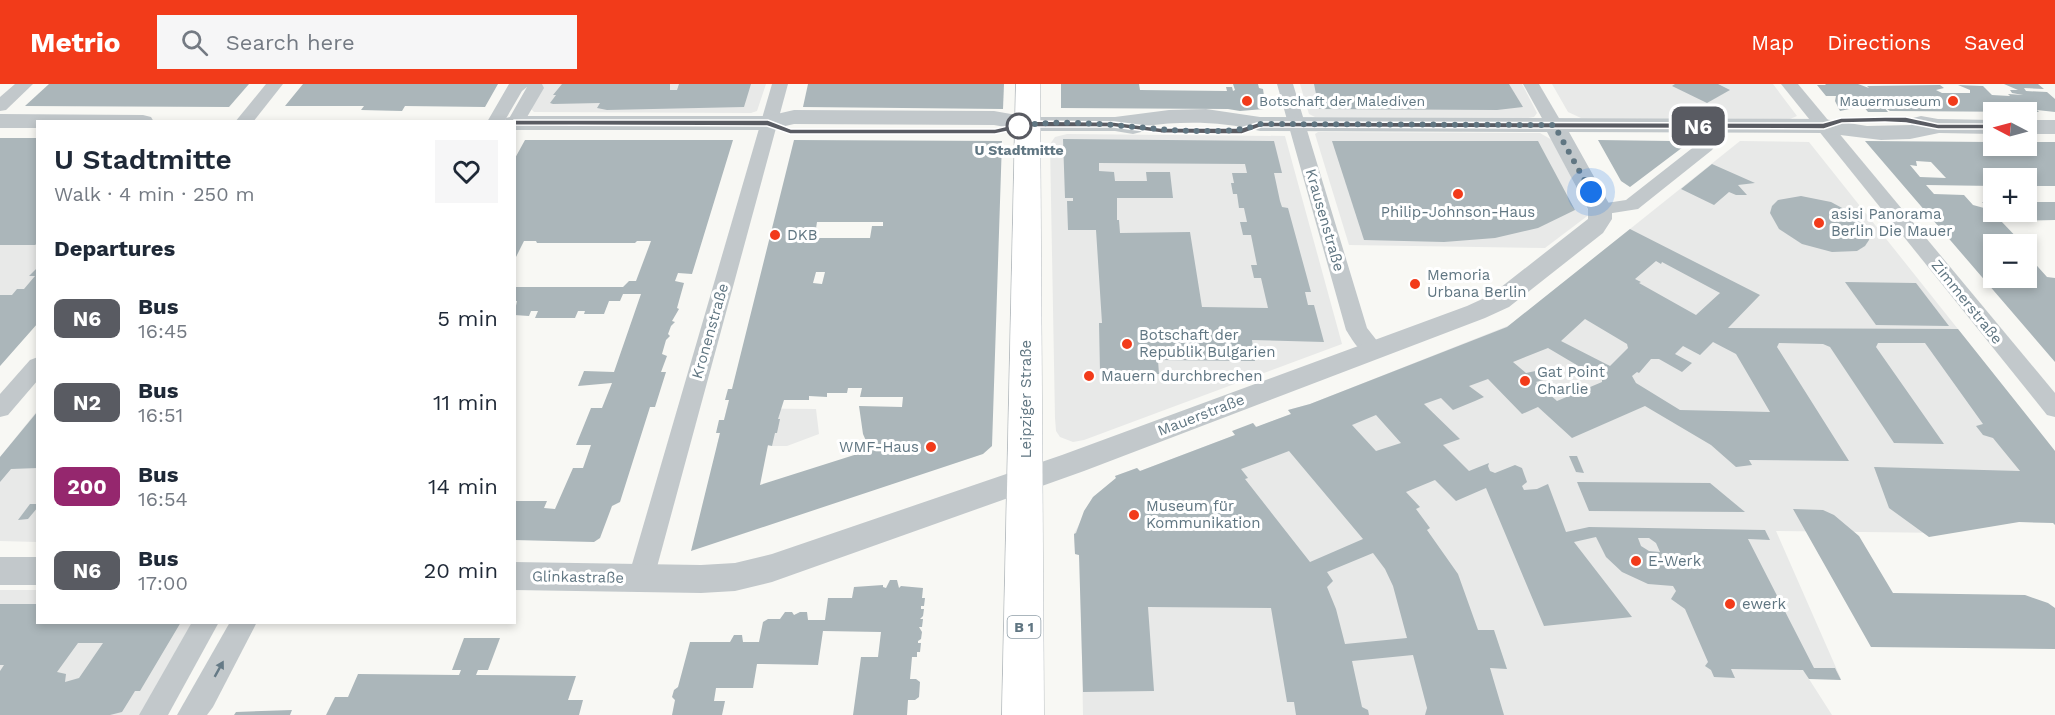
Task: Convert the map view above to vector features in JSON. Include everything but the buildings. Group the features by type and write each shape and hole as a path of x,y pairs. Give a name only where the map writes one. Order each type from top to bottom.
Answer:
{"main road":[{"name":"Leipziger Straße","path":"1023,715 1028,84"}],"street":[{"path":"0,106 25,84"},
{"path":"245,120 276,84"},
{"path":"510,120 515,88 521,84"},
{"path":"512,120 536,88 534,84"},
{"name":"Kronenstraße","path":"641,578 780,84"},
{"name":"Krausenstraße","path":"1286,84 1356,330 1374,351"},
{"path":"1531,84 1600,209 1631,206 1707,146"},
{"name":"Zimmerstraße","path":"1789,84 2055,409"},
{"path":"0,121 36,121"},
{"path":"516,123 768,123 790,131 995,132 1028,124 1114,124 1161,131 1242,131 1260,124 1824,126 1850,132 1918,133 1938,126 1983,127"},
{"path":"2037,127 2055,127"},
{"name":"Mauerstraße","path":"641,578 716,579 772,568 1025,480 1476,312 1500,301 1594,228 1600,219 1600,209"},
{"path":"0,410 36,367"},
{"path":"0,571 36,571"},
{"name":"Glinkastraße","path":"516,576 641,578"},
{"path":"153,715 205,624"},
{"path":"191,715 203,698 243,624"}],"shaded area":[{"path":"542,84 766,84 757,111 751,113 534,112 529,107"},
{"path":"1300,84 1522,84 1537,113 1534,117 1528,118 1315,117 1309,114"},
{"path":"1552,84 1773,84 1797,116 1790,119 1581,118 1568,112"},
{"name":"Philip-Johnson-Haus","path":"1318,132 1540,133 1552,140 1590,214 1545,248 1349,245 1315,134"},
{"path":"1067,134 1285,136 1342,344 1084,440 1073,442 1060,437 1056,431 1055,418 1050,144 1055,137"},
{"path":"0,138 36,138 36,324 0,366"},
{"path":"1740,141 1809,142 2055,451 2055,496 1949,533 1776,531 1841,679 1809,679 1832,715 1083,715 1080,561 1079,555 1075,554 1074,534 1093,497 1116,478 1115,476 1137,468 1140,471 1235,435 1253,423 1257,427 1291,414 1288,410 1310,404 1510,325"},
{"path":"727,408 816,409 819,434 787,446 717,446 720,433 719,420 724,420"},
{"path":"36,412 36,542 0,541 0,457"},
{"path":"0,590 36,590 36,624 199,624 141,715 0,715"}],"bus line":[{"name":"N6","path":"516,123 768,123 790,131 995,132 1028,124 1114,124 1161,131 1242,131 1260,124 1824,126 1841,121 1885,120 1906,120 1938,126 1983,127"}],"place":[{"name":"Botschaft der Malediven","path":"1247,101"},
{"name":"Mauermuseum","path":"1953,101"},
{"name":"U Stadtmitte","path":"1019,126"},
{"name":"Philip-Johnson-Haus","path":"1458,194"},
{"name":"asisi Panorama Berlin Die Mauer","path":"1819,223"},
{"name":"DKB","path":"775,235"},
{"name":"Memoria Urbana Berlin","path":"1415,284"},
{"name":"Botschaft der Republik Bulgarien","path":"1127,344"},
{"name":"Mauern durchbrechen","path":"1089,376"},
{"name":"Gat Point Charlie","path":"1525,381"},
{"name":"WMF-Haus","path":"931,447"},
{"name":"Museum für Kommunikation","path":"1134,515"},
{"name":"E-Werk","path":"1636,561"},
{"name":"ewerk","path":"1730,604"}],"route":[{"path":"1019,126 1011,128 1028,124 1114,124 1161,131 1242,131 1260,124 1554,125 1591,192"}]}
